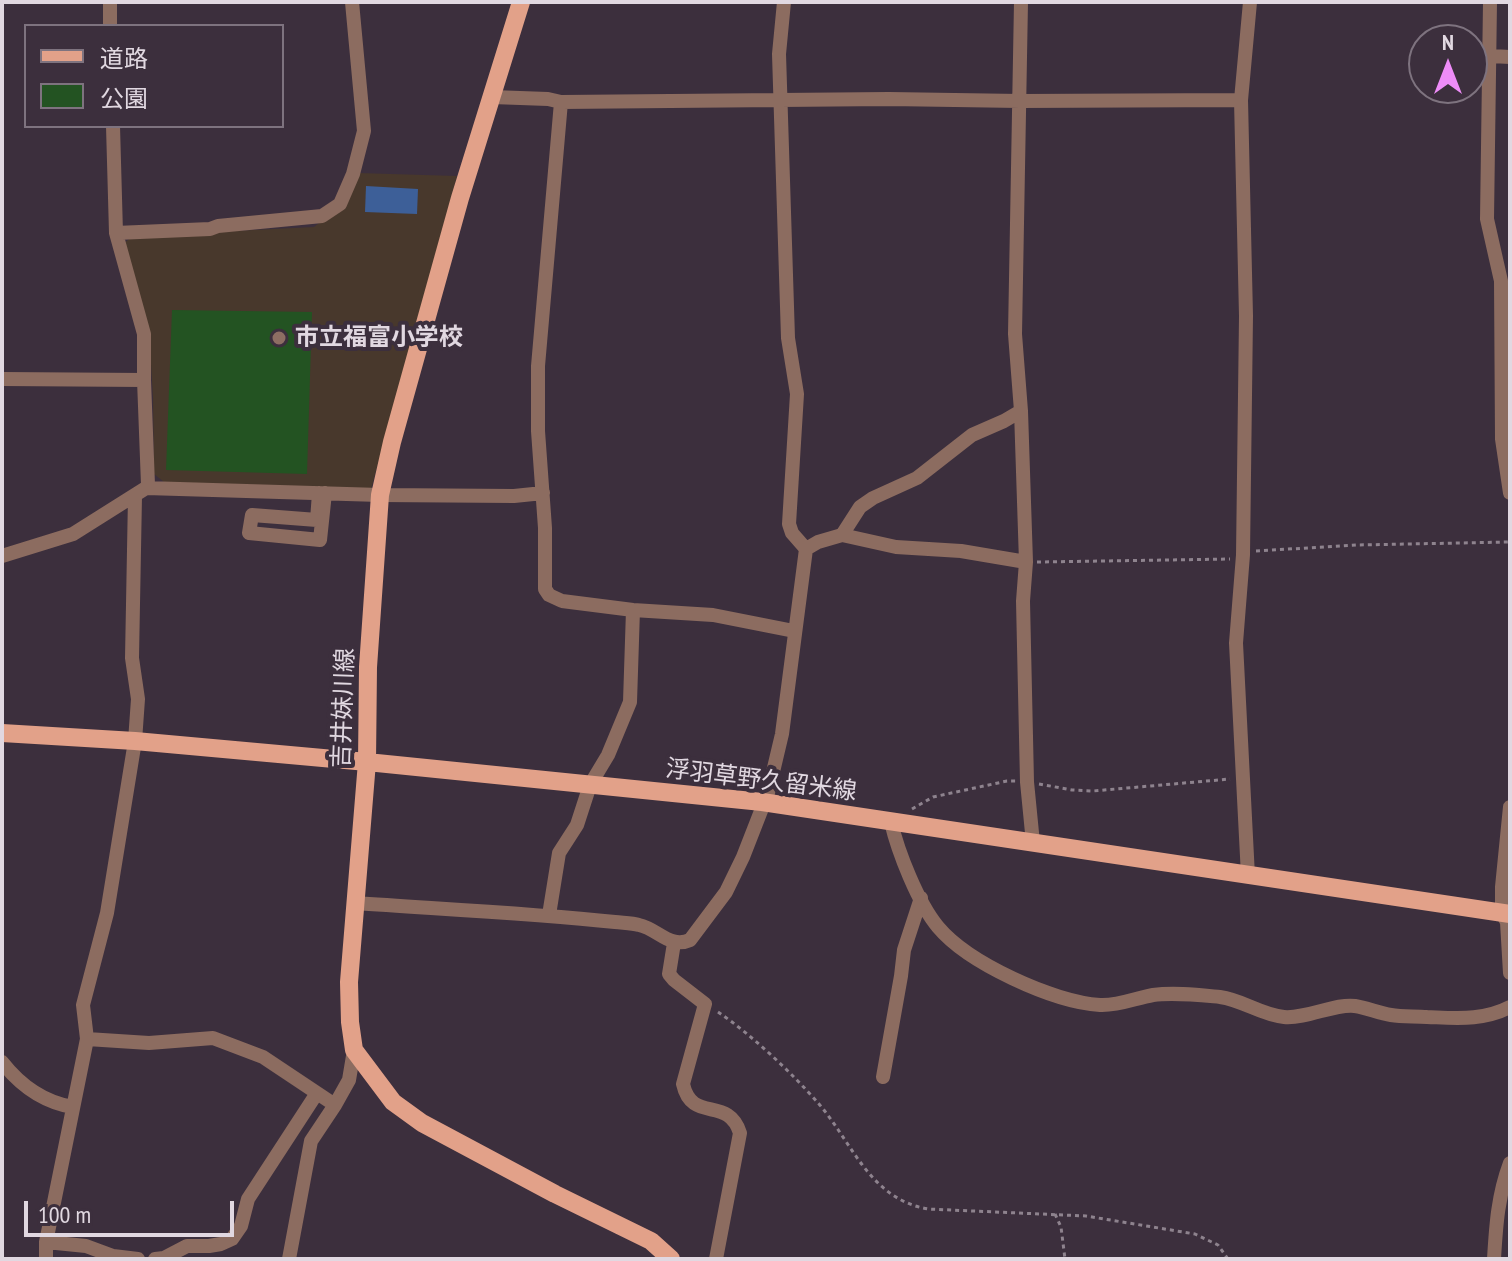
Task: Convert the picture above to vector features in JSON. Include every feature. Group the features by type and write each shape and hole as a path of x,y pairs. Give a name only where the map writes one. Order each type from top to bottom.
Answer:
{"main road":[{"name":"吉井妹川線","path":"354,1050 349,982 367,762 368,667 380,495 427,313 521,2"},
{"name":"浮羽草野久留米線","path":"2,733 135,741 367,762 762,802 1506,913"},
{"path":"354,1050 393,1102 422,1123 651,1241 671,1259"}],"street":[{"path":"110,2 110,24"},
{"path":"116,233 210,229 322,216 340,204 353,174 364,131 352,2"},
{"path":"355,903 549,915 642,925 674,943 684,943 690,940 726,892 743,857 768,793 782,734 806,549 792,533 789,524 797,394 788,338 779,54 784,2"},
{"path":"1021,2 1015,334 1026,562 1023,601 1027,782 1033,843"},
{"path":"1248,876 1236,643 1243,555 1246,316 1241,100 1250,2"},
{"path":"1490,2 1487,219 1501,281 1502,439 1510,493"},
{"path":"1491,56 1510,57"},
{"path":"492,97 561,102 1241,100"},
{"path":"561,102 538,366 545,589 549,595 562,601 633,610 713,615 794,631"},
{"path":"4,554 73,534 148,485 144,334 116,233 113,128"},
{"path":"2,379 144,380"},
{"path":"842,535 860,507 917,478 972,435 1021,411"},
{"path":"140,492 514,496 543,493"},
{"path":"46,1259 46,1242 87,1039 83,1005 107,913 135,741 138,699 132,658 140,492"},
{"path":"322,493 320,540 249,533 252,515 317,520 322,493"},
{"path":"806,549 842,535 896,547 961,551 1026,562"},
{"path":"549,915 559,853 577,825 590,785 608,755 630,702 633,610"},
{"path":"1510,807 1502,887 1510,973"},
{"path":"895,823 896,844 936,925 971,955 1027,986 1059,997 1099,1005 1164,994 1223,997 1283,1017 1300,1017 1355,1006 1395,1016 1473,1018 1493,1015 1510,1007"},
{"path":"883,1077 904,950 921,898"},
{"path":"674,943 669,974 705,1004 683,1084 685,1096 693,1104 730,1115 740,1133 716,1259"},
{"path":"87,1039 149,1043 213,1038 263,1057 335,1105"},
{"path":"289,1259 311,1141 349,1080 354,1050"},
{"path":"2,1062 16,1080 31,1091 73,1107"},
{"path":"155,1259 164,1258 187,1246 209,1246 232,1239 241,1226 248,1199 317,1093"},
{"path":"1494,1259 1496,1221 1510,1163"},
{"path":"46,1242 86,1246 113,1256 138,1259"}],"path":[{"path":"1026,562 1233,559 1256,551 1357,545 1510,542"},
{"path":"895,823 914,807 933,797 1007,781 1093,791 1243,778"},
{"path":"705,1004 735,1024 777,1062 820,1105 869,1175 907,1205 928,1209 1086,1216 1195,1234 1218,1245 1228,1259"},
{"path":"1055,1214 1061,1227 1065,1259"}],"shaded area":[{"path":"358,173 457,176 371,489 164,482 154,474 149,331 123,244 133,236 314,227 345,202"}],"green space":[{"path":"172,310 312,312 307,474 166,470"}],"water":[{"path":"366,186 418,189 417,214 365,212"}],"place":[{"name":"市立福富小学校","path":"279,338"}]}
